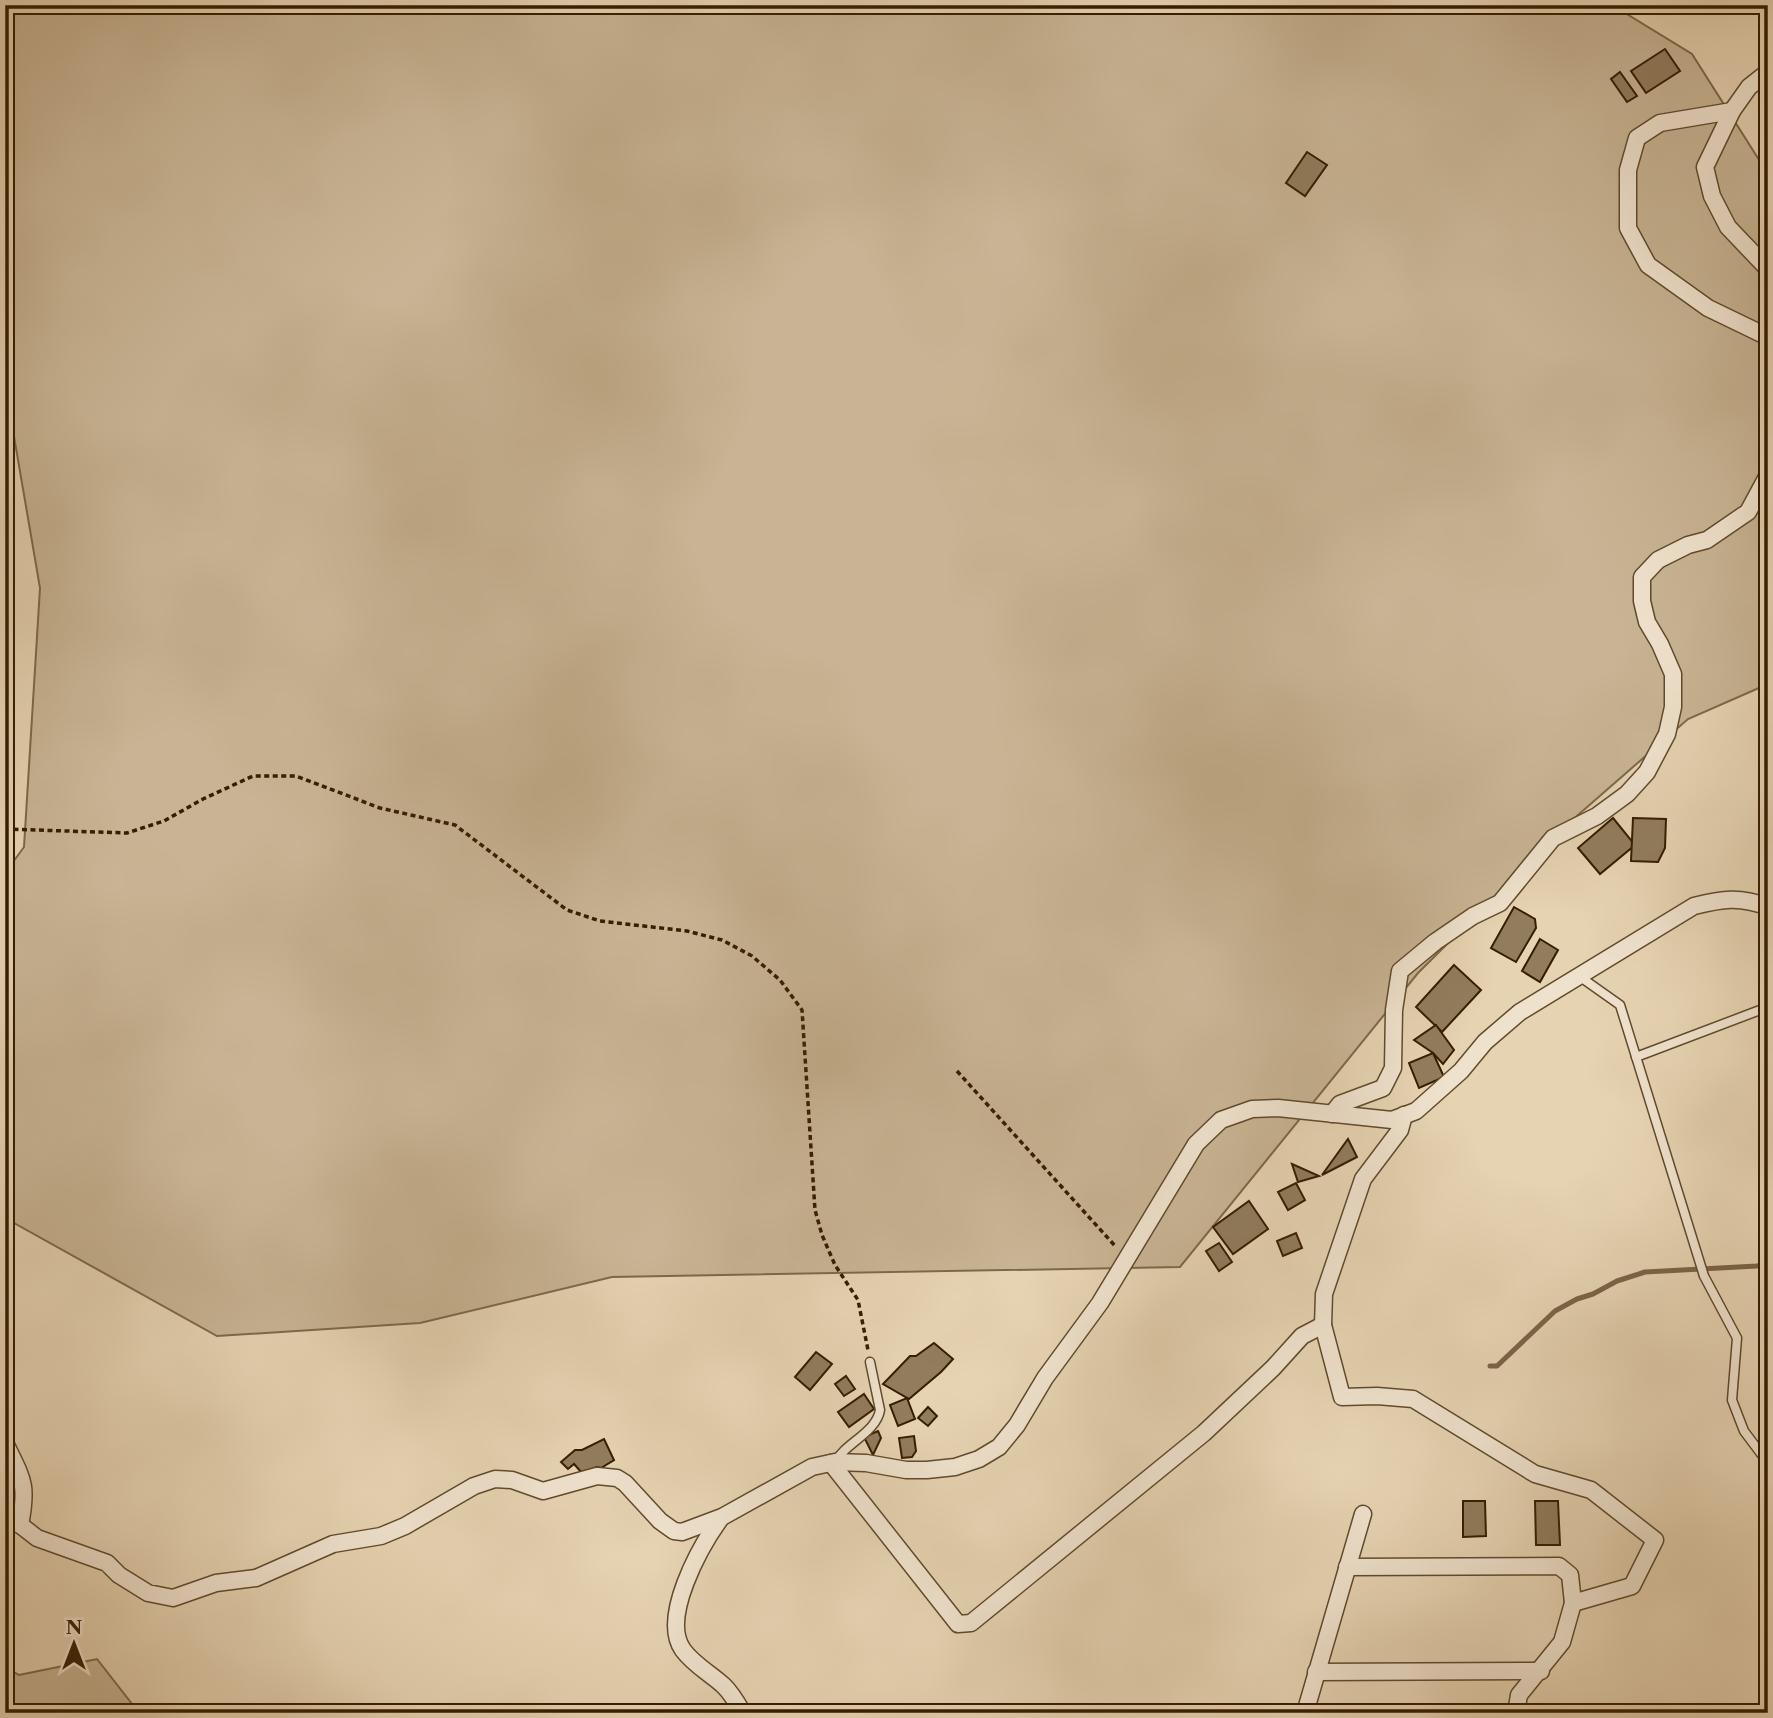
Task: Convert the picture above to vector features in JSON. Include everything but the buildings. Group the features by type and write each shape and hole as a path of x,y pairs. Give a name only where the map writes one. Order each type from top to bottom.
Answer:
{"street":[{"path":"1768,72 1749,87 1732,111 1706,167 1712,196 1728,227 1768,269"},
{"path":"1732,111 1660,123 1637,138 1628,170 1628,228 1648,265 1708,308 1768,337"},
{"path":"1332,1114 1340,1104 1383,1088 1393,1068 1394,1010 1400,971 1435,942 1473,916 1500,903 1553,838 1597,816 1627,794 1647,772 1667,734 1673,707 1673,674 1647,622 1642,601 1642,578 1658,560 1688,545 1707,540 1748,512 1768,475"},
{"path":"5,1513 37,1538 107,1563 131,1584 148,1593 173,1598 216,1583 256,1578 333,1544 381,1536 405,1526 474,1486 495,1479 512,1480 533,1490 543,1491 607,1475 625,1483 660,1521 674,1531 689,1530 722,1517 812,1467 833,1463 866,1463 906,1470 927,1470 955,1467 979,1459 999,1447 1017,1425 1059,1358 1100,1303 1196,1144 1221,1120 1252,1109 1278,1108 1392,1119 1416,1111 1452,1079 1485,1042 1520,1012 1693,906 1720,899 1748,899 1768,907"},
{"path":"1404,1115 1401,1130 1363,1178 1324,1294 1323,1325 1342,1396 1413,1399 1535,1474 1591,1490 1655,1540 1632,1586 1573,1603"},
{"path":"833,1463 958,1624 971,1623 1204,1433 1273,1368 1302,1336 1323,1325"},
{"path":"5,1443 24,1483 20,1525"},
{"path":"1305,1713 1363,1514"},
{"path":"722,1517 708,1536 681,1597 675,1632 684,1651 725,1687 743,1713"},
{"path":"1347,1567 1559,1566 1570,1575 1573,1603 1562,1642 1519,1695 1516,1713"},
{"path":"1316,1672 1541,1671"}],"lane":[{"path":"1579,976 1620,1005 1704,1276 1737,1338 1732,1400 1744,1431 1765,1459"},
{"path":"1636,1057 1768,1007"},
{"path":"833,1463 840,1452 859,1439 879,1417 880,1410 870,1362"}],"path":[{"path":"5,829 127,833 164,821 202,799 253,776 296,776 380,808 455,824 566,909 600,921 687,932 722,940 752,956 780,980 802,1010 815,1210 835,1265 858,1300 870,1362"},
{"path":"957,1071 1127,1259"}],"shaded area":[{"path":"5,5 1612,5 1692,54 1768,174 1768,684 1688,719 1570,822 1418,973 1180,1267 612,1277 420,1323 217,1336 5,1218 5,873 24,847 40,588 5,384"},
{"path":"97,1659 136,1709 146,1713 5,1713 5,1667 19,1675"}],"waterway":[{"path":"1490,1366 1497,1366 1555,1311 1617,1281 1645,1272 1757,1266 1768,1262"}]}
